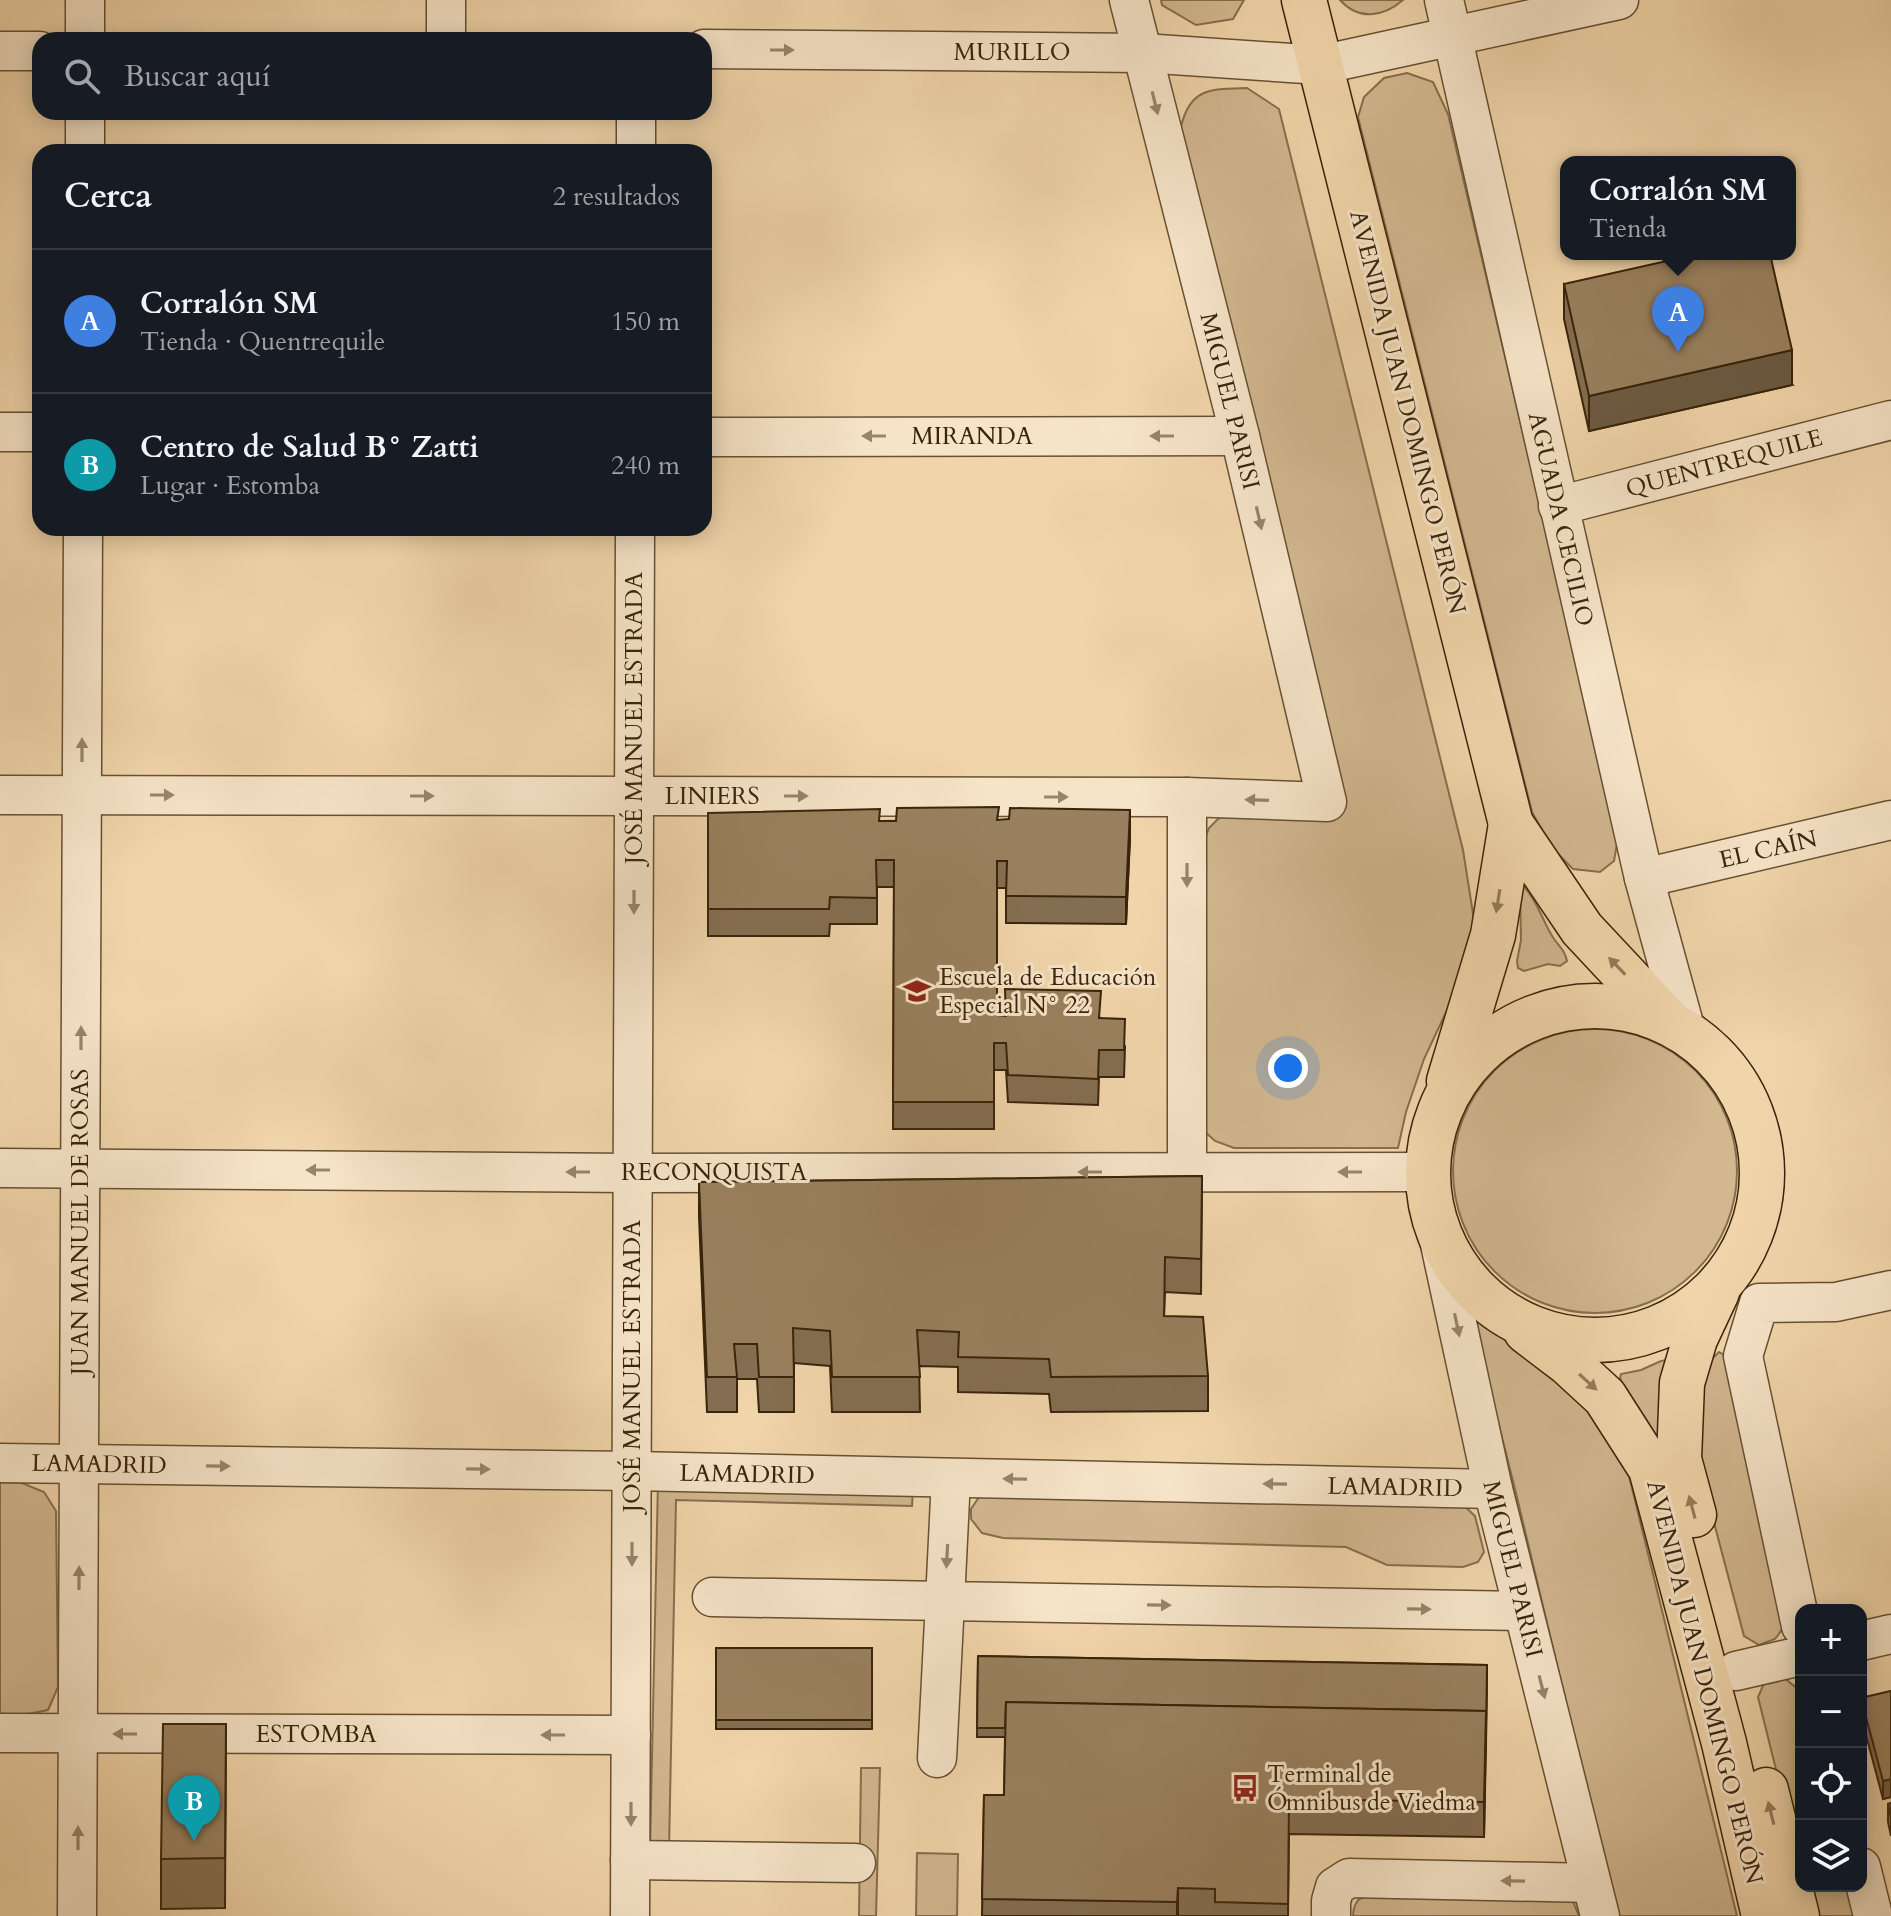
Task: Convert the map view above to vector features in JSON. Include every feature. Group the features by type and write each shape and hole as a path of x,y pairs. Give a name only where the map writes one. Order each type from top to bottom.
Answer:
{"main road":[{"name":"AVENIDA JUAN DOMINGO PERÓN","path":"1304,0 1511,824 1582,929 1679,1029 1715,1055 1747,1100 1762,1153 1760,1207 1740,1259 1721,1285 1695,1339 1682,1383 1679,1459 1797,1916"},
{"name":"AVENIDA JUAN DOMINGO PERÓN","path":"1511,824 1493,935 1430,1142 1428,1182 1435,1221 1450,1258 1475,1290 1568,1363 1605,1397 1651,1469 1724,1743 1764,1916"},
{"name":"AVENIDA JUAN DOMINGO PERÓN","path":"1442,1104 1471,1059 1514,1026 1565,1008 1619,1007 1679,1029"},
{"name":"AVENIDA JUAN DOMINGO PERÓN","path":"1506,1315 1549,1334 1595,1341 1642,1334 1684,1316 1721,1285"},
{"path":"1724,1743 1726,1807 1749,1916"}],"street":[{"path":"85,0 85,32"},
{"path":"446,0 446,32"},
{"name":"MIGUEL PARISI","path":"1129,0 1240,436 1327,802"},
{"name":"MURILLO","path":"712,49 1143,53 1320,65 1448,18 1619,0"},
{"name":"AGUADA CECILIO","path":"1448,18 1679,1029"},
{"path":"0,51 32,51"},
{"path":"85,120 85,144"},
{"path":"636,120 636,144"},
{"name":"QUENTREQUILE","path":"1558,506 1891,420"},
{"path":"0,432 32,432"},
{"name":"MIRANDA","path":"712,437 1240,436"},
{"name":"JUAN MANUEL DE ROSAS","path":"77,1916 83,536"},
{"name":"JOSÉ MANUEL ESTRADA","path":"630,1916 635,536"},
{"name":"LINIERS","path":"0,795 1187,797 1327,802"},
{"path":"1187,797 1187,1172"},
{"name":"EL CAÍN","path":"1644,878 1891,820"},
{"name":"RECONQUISTA","path":"0,1168 633,1173 1428,1172"},
{"name":"MIGUEL PARISI","path":"1435,1221 1493,1489 1596,1899"},
{"path":"1796,1604 1743,1356 1759,1303 1836,1302 1891,1290"},
{"name":"LAMADRID","path":"0,1463 632,1471 1493,1489"},
{"path":"937,1758 951,1478"},
{"path":"712,1597 1523,1611"},
{"path":"1867,1640 1891,1634"},
{"path":"1736,1671 1795,1657"},
{"name":"ESTOMBA","path":"0,1733 631,1735"},
{"path":"630,1860 856,1863"},
{"path":"1331,1916 1335,1887 1349,1878 1596,1899"},
{"path":"1867,1892 1873,1916"}],"shaded area":[{"path":"1161,0 1244,0 1233,19 1196,25 1162,5"},
{"path":"1340,0 1403,0 1379,13 1363,14"},
{"path":"1407,73 1433,82 1448,114 1618,838 1614,861 1600,872 1573,869 1552,848 1532,812 1358,117 1364,97 1384,78"},
{"path":"1247,88 1279,109 1463,850 1474,920 1456,991 1424,1059 1406,1112 1398,1148 1234,1148 1215,1141 1204,1131 1203,844 1209,828 1220,817 1334,820 1346,805 1181,127 1190,104 1197,97 1213,90"},
{"path":"1524,887 1565,954 1567,961 1560,966 1548,964 1524,971 1518,968 1520,894"},
{"path":"1595,1029 1623,1032 1649,1040 1674,1053 1695,1071 1713,1092 1726,1117 1734,1143 1737,1171 1734,1199 1726,1225 1713,1250 1695,1271 1674,1289 1649,1302 1623,1310 1595,1313 1567,1310 1541,1302 1516,1289 1495,1271 1477,1250 1464,1225 1456,1199 1453,1171 1456,1143 1464,1117 1477,1092 1495,1071 1516,1053 1541,1040 1567,1032"},
{"path":"1474,1309 1536,1356 1592,1406 1627,1468 1737,1916 1617,1916 1477,1339"},
{"path":"1719,1352 1729,1358 1784,1627 1775,1639 1759,1645 1744,1636 1699,1466 1700,1401 1710,1361"},
{"path":"1668,1360 1660,1439 1620,1378 1621,1374"},
{"path":"658,1481 913,1488 912,1506 676,1500 669,1850 650,1849"},
{"path":"0,1482 22,1483 44,1492 56,1511 58,1687 48,1710 23,1715 0,1715"},
{"path":"1004,1489 1460,1502 1475,1516 1484,1552 1478,1562 1463,1567 1387,1565 1346,1547 1003,1538 982,1533 971,1519 971,1509 979,1497"},
{"path":"1783,1677 1795,1687 1795,1846 1758,1697 1765,1681"},
{"path":"861,1768 880,1768 876,1916 859,1916"},
{"path":"917,1853 958,1854 957,1916 916,1916"},
{"path":"1374,1892 1572,1899 1579,1916 1353,1916 1358,1900"},
{"path":"1807,1892 1851,1892 1857,1916 1813,1916"}],"building":[{"path":"1671,260 1771,260 1792,350 1589,396 1564,284"},
{"name":"Escuela de Educación Especial N° 22","path":"999,807 997,820 1009,819 1010,808 1130,810 1126,897 1006,896 1007,861 997,861 997,1015 1006,1016 1005,989 1101,991 1099,1018 1125,1019 1124,1050 1099,1050 1098,1079 1008,1075 1006,1043 994,1043 994,1102 893,1102 894,860 876,860 877,898 830,897 829,909 708,909 708,813 880,809 879,821 896,821 897,808"},
{"path":"1202,1176 1201,1259 1165,1257 1164,1316 1203,1317 1208,1376 1051,1377 1049,1359 958,1357 959,1332 917,1330 920,1377 832,1377 830,1331 793,1328 794,1377 759,1377 757,1344 734,1344 737,1377 707,1377 699,1182"},
{"path":"716,1648 872,1648 872,1720 716,1720"},
{"path":"978,1656 1487,1665 1486,1735 1486,1711 1006,1702 1005,1728 977,1728"},
{"path":"1891,1691 1891,1779 1883,1781 1867,1721 1867,1697"},
{"name":"Terminal de Ómnibus de Viedma","path":"1006,1702 1486,1711 1484,1802 1289,1799 1288,1904 1215,1902 1215,1889 1178,1888 1177,1902 982,1899 984,1795 1004,1795"},
{"path":"163,1724 226,1724 225,1858 161,1859"}],"place":[{"name":"Corralón SM","path":"1678,352"},
{"name":"Escuela de Educación Especial N° 22","path":"917,991"},
{"name":"Terminal de Ómnibus de Viedma","path":"1245,1788"},
{"name":"Centro de Salud B° Zatti","path":"194,1841"}]}
